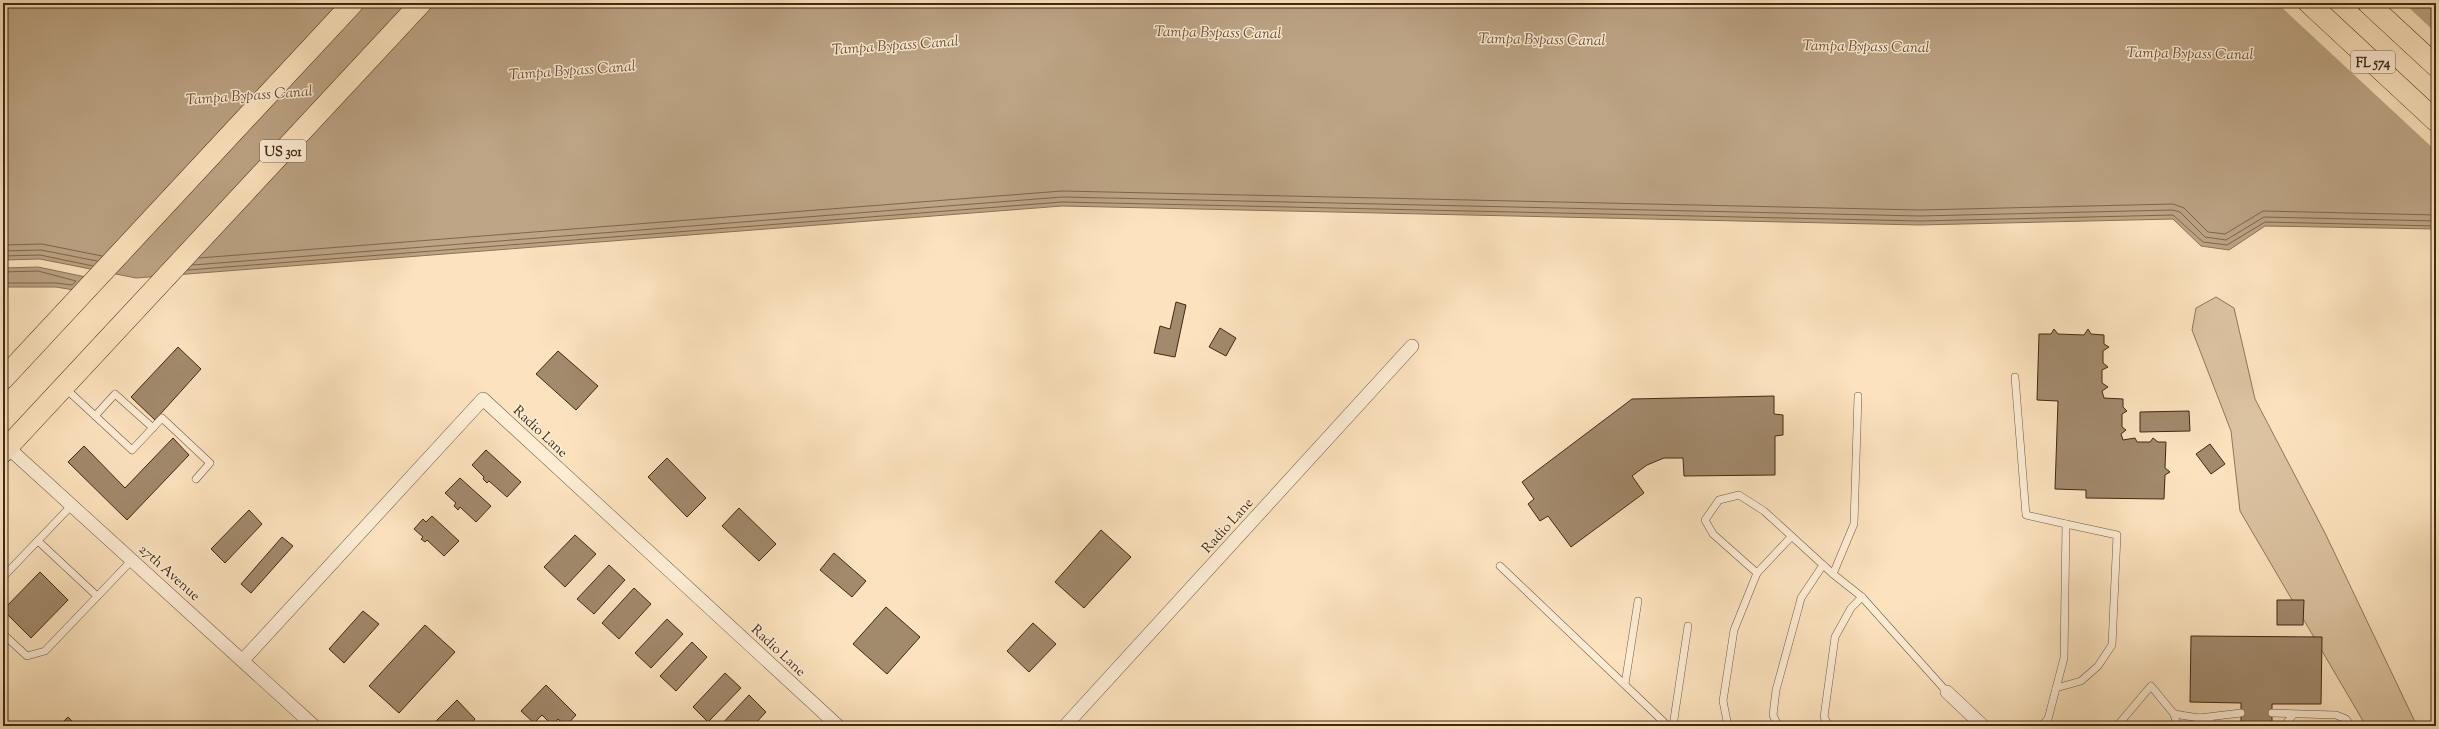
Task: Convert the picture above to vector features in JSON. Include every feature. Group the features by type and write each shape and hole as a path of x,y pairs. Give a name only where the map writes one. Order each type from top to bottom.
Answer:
{"main road":[{"path":"3,379 353,3"},
{"name":"US 301","path":"4,447 64,386 421,3"},
{"name":"FL 574","path":"2309,3 2436,121"},
{"name":"FL 574","path":"2368,3 2436,66"}],"street":[{"name":"Radio Lane","path":"1065,726 1412,346"},
{"name":"Radio Lane","path":"243,660 483,399 838,726"},
{"name":"27th Avenue","path":"4,447 72,505 314,726"},
{"path":"1947,692 1983,726"}],"lane":[{"path":"2015,377 2026,515 2117,535 2112,646 2098,666 2081,681 2056,688"},
{"path":"64,386 132,450 162,418 210,464 196,479"},
{"path":"95,416 115,394 153,428"},
{"path":"1833,574 1854,524 1858,396"},
{"path":"1757,573 1713,534 1705,520 1719,500 1739,495 1764,511 1833,574 1862,597 1947,692"},
{"path":"3,577 72,505"},
{"path":"2041,726 2048,719 2064,658 2066,524"},
{"path":"1728,726 1723,701 1734,630 1757,573 1791,537"},
{"path":"38,541 98,596"},
{"path":"3,634 27,656 45,652 132,560"},
{"path":"1778,726 1773,715 1776,690 1801,598 1823,565"},
{"path":"1500,566 1668,726"},
{"path":"1829,726 1824,717 1835,637 1851,608 1862,597"},
{"path":"1625,684 1638,601"},
{"path":"1673,726 1688,626"},
{"path":"2117,726 2151,686 2174,714 2176,726"},
{"path":"2199,718 2241,713"},
{"path":"2174,714 2199,718 2217,726"},
{"path":"2272,714 2336,715 2346,719 2351,726"},
{"path":"2284,726 2293,715"}],"shaded area":[{"path":"2216,297 2234,308 2255,399 2325,533 2417,726 2366,726 2240,511 2231,431 2192,330 2196,308"}],"water":[{"name":"Tampa Bypass Canal","path":"3,3 2436,3 2436,229 2265,226 2229,250 2201,246 2173,219 1920,225 1062,206 136,278 40,259 3,260"},
{"path":"38,267 86,277 74,290 56,287 3,287 3,268"}],"pier":[{"path":"2277,3 2404,3 2436,33 2436,151"}],"building":[{"path":"1176,302 1186,305 1175,357 1154,353 1160,326 1170,329"},
{"path":"1220,328 1236,338 1226,356 1209,347"},
{"path":"2054,329 2058,334 2084,335 2088,329 2091,334 2104,335 2104,344 2109,347 2103,351 2103,363 2108,367 2102,370 2102,383 2108,387 2102,391 2104,398 2123,399 2123,407 2127,411 2122,414 2122,427 2126,430 2121,434 2123,440 2135,438 2137,442 2150,442 2153,438 2158,442 2166,442 2165,468 2170,472 2165,475 2164,499 2086,498 2086,490 2055,489 2058,401 2037,400 2039,334 2051,334"},
{"path":"178,347 201,369 155,420 131,397"},
{"path":"558,351 598,386 576,410 536,374"},
{"path":"1774,396 1774,414 1783,415 1783,435 1775,436 1775,475 1684,476 1683,458 1664,458 1647,465 1632,476 1644,493 1571,547 1548,516 1540,521 1528,504 1534,499 1522,482 1632,399"},
{"path":"2189,411 2190,431 2140,432 2140,412"},
{"path":"173,438 189,455 127,520 68,462 84,446 125,488"},
{"path":"2210,444 2225,464 2211,474 2196,454"},
{"path":"486,450 521,482 507,497 489,481 487,483 483,479 484,477 472,465"},
{"path":"667,458 706,498 687,517 648,477"},
{"path":"460,478 491,506 476,522 460,507 458,510 454,506 456,503 445,493"},
{"path":"739,508 776,544 759,561 722,526"},
{"path":"249,510 262,524 225,563 211,549"},
{"path":"432,516 459,541 444,556 427,540 425,542 421,539 423,537 414,529 423,519 426,522"},
{"path":"1101,530 1131,557 1084,608 1055,582"},
{"path":"575,535 596,554 565,587 544,567"},
{"path":"282,537 293,546 251,593 241,584"},
{"path":"834,553 866,581 852,597 820,570"},
{"path":"609,565 625,580 594,614 577,599"},
{"path":"40,572 68,600 31,638 3,610"},
{"path":"634,588 651,604 619,639 602,623"},
{"path":"2277,600 2304,600 2303,625 2277,625"},
{"path":"886,607 920,637 887,674 853,644"},
{"path":"363,611 379,624 344,663 329,649"},
{"path":"667,619 683,634 651,668 635,653"},
{"path":"1033,623 1056,644 1029,672 1007,651"},
{"path":"425,625 455,652 399,713 369,686"},
{"path":"2191,636 2322,637 2321,704 2272,704 2272,726 2241,726 2241,703 2190,702"},
{"path":"692,642 707,657 676,691 660,676"},
{"path":"725,673 741,688 708,722 693,707"},
{"path":"546,685 576,715 566,726 558,719 552,725 542,715 534,723 521,711"},
{"path":"749,695 766,712 753,726 720,726"},
{"path":"457,700 475,719 469,726 431,726"},
{"path":"68,717 77,726 59,726"}]}
